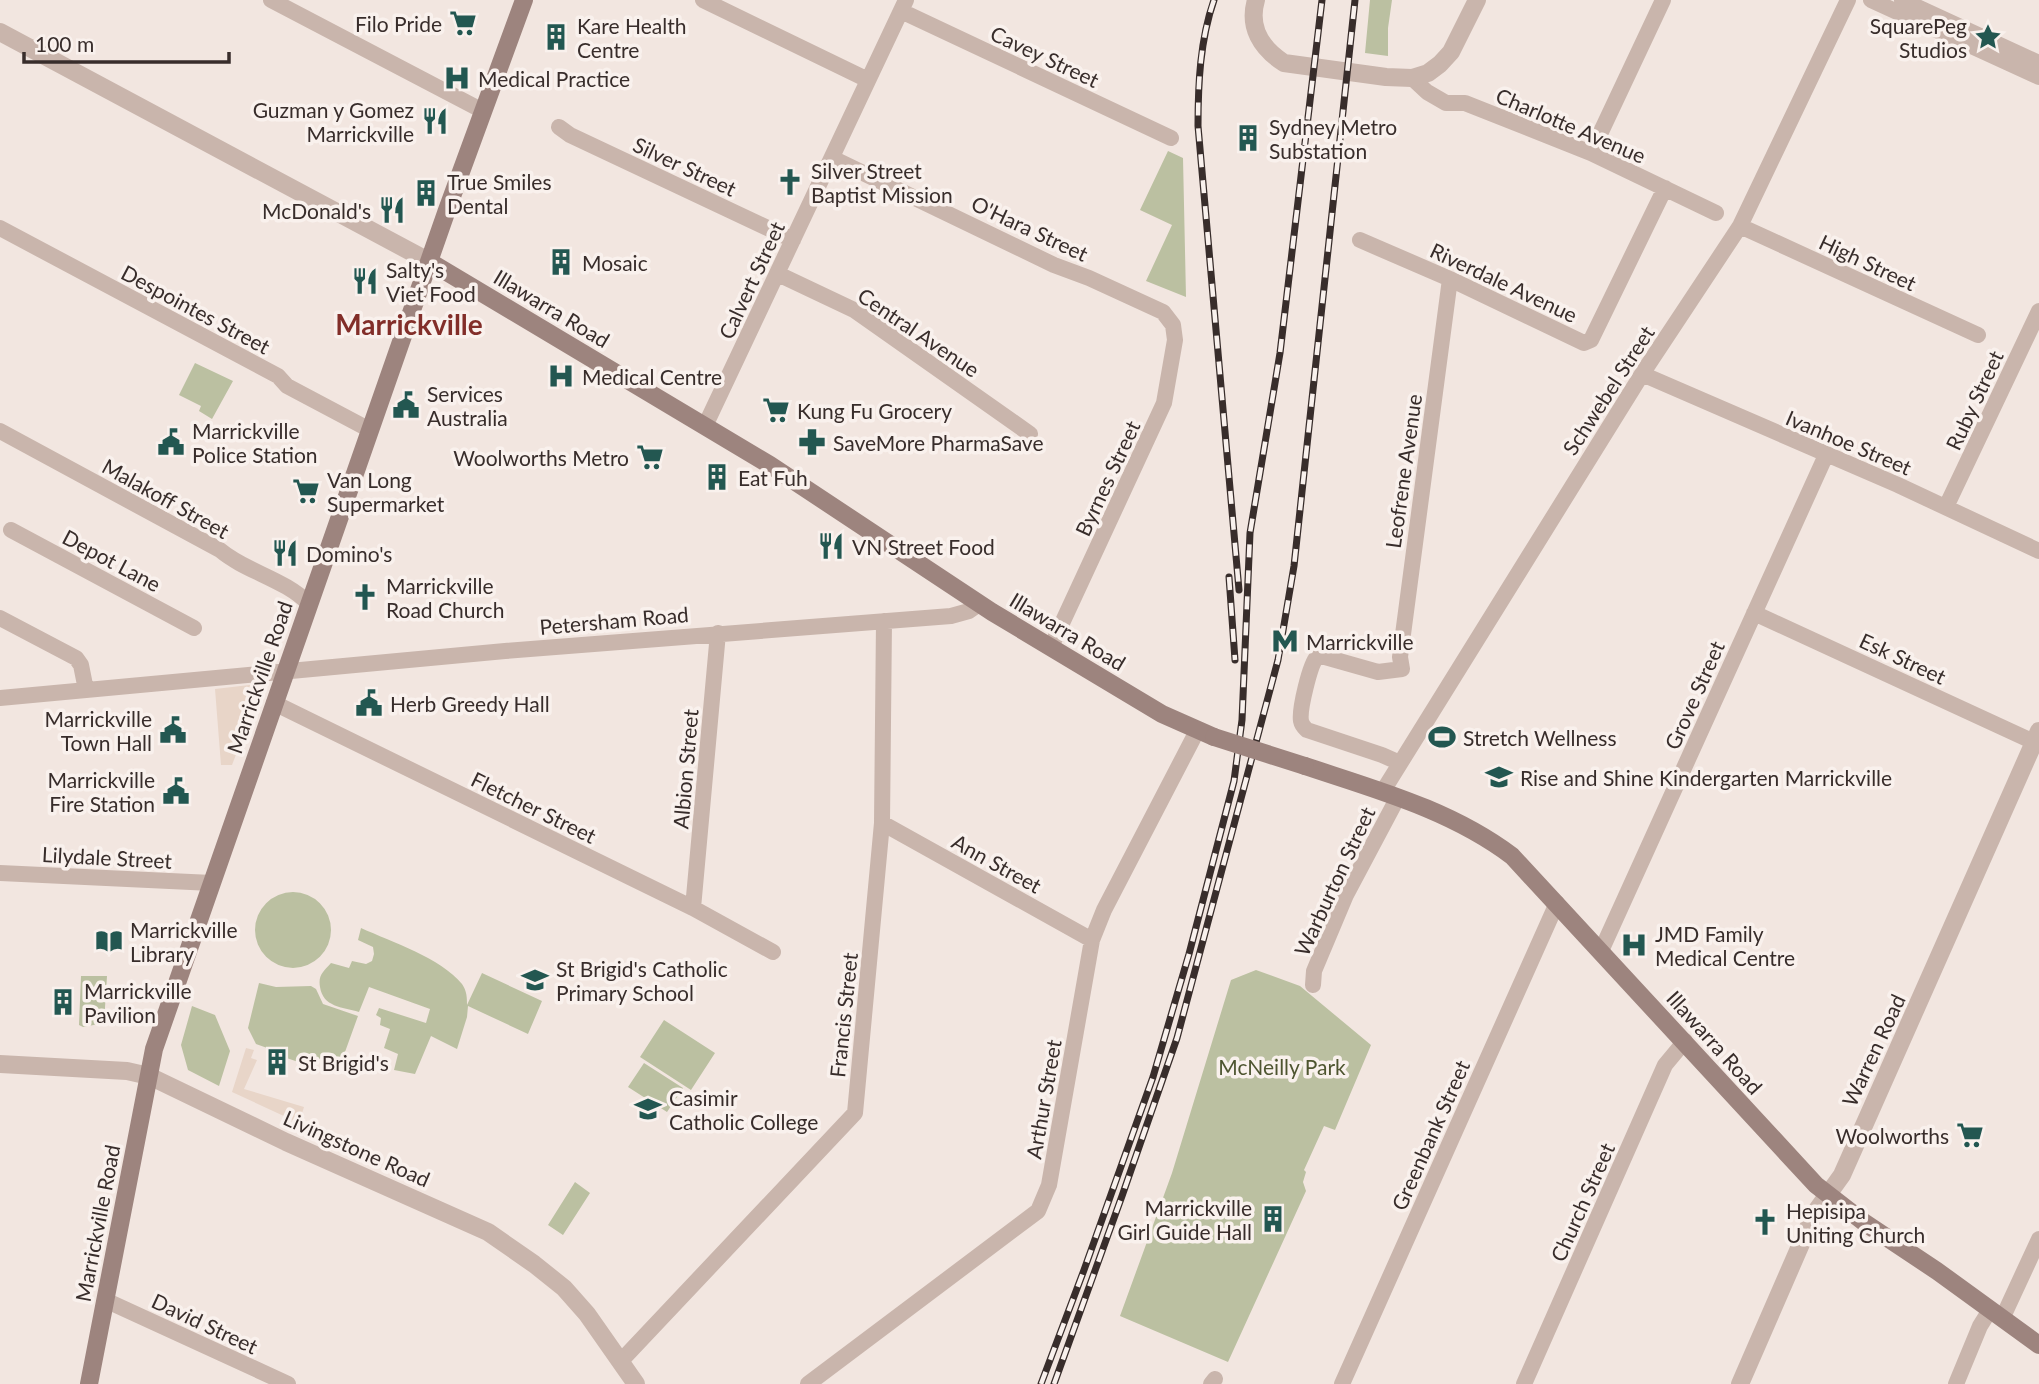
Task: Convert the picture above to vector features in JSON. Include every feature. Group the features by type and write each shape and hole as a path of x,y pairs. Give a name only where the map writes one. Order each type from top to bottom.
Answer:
{"main road":[{"name":"Marrickville Road","path":"89,1384 154,1049 370,430 524,0"},
{"name":"Illawarra Road","path":"430,262 770,465 979,604 1162,713 1206,734 1390,794 1466,826 1499,847 1512,856 1557,903 1744,1108 1828,1195 2039,1345"}],"street":[{"path":"271,0 483,111"},
{"path":"1256,0 1253,17 1256,34 1273,55 1284,63 1412,78 1434,68 1451,52 1477,0"},
{"path":"1591,153 1663,0"},
{"name":"Schwebel Street","path":"1390,794 1400,763 1642,374 1740,226 1848,0"},
{"path":"1871,0 2039,77"},
{"path":"1902,0 2039,63"},
{"path":"710,2 868,80"},
{"name":"Calvert Street","path":"705,426 904,6"},
{"name":"Cavey Street","path":"904,6 1171,138"},
{"name":"Illawarra Road","path":"0,32 430,262"},
{"name":"Charlotte Avenue","path":"1412,78 1427,92 1446,103 1465,103 1591,153 1716,213"},
{"name":"Silver Street","path":"559,127 582,141 793,240"},
{"name":"O'Hara Street","path":"832,158 1054,265 1163,312 1170,319"},
{"name":"Riverdale Avenue","path":"1360,240 1450,279 1584,343 1591,340 1665,188"},
{"name":"High Street","path":"1740,226 1978,335"},
{"name":"Despointes Street","path":"0,228 278,376 286,386 370,430"},
{"name":"Central Avenue","path":"778,274 853,310 1030,434"},
{"name":"Leofrene Avenue","path":"1400,763 1310,732 1304,728 1301,720 1311,665 1317,657 1378,672 1402,668 1399,657 1450,279"},
{"name":"Ruby Street","path":"1946,507 2039,311"},
{"name":"Byrnes Street","path":"1051,647 1164,403 1175,340 1170,319"},
{"name":"Ivanhoe Street","path":"1642,374 1946,507 2039,551"},
{"name":"Malakoff Street","path":"0,431 208,544 230,559 300,594 309,604"},
{"name":"Grove Street","path":"1601,951 1826,455"},
{"name":"Depot Lane","path":"11,530 194,628"},
{"name":"Petersham Road","path":"0,698 718,633 951,616 965,613 979,604"},
{"name":"Esk Street","path":"1754,613 2036,736"},
{"path":"0,618 76,658 83,671 86,690"},
{"name":"Francis Street","path":"620,1362 855,1113 882,823 884,621"},
{"name":"Albion Street","path":"693,908 718,633"},
{"name":"Fletcher Street","path":"274,703 693,908 773,952"},
{"name":"Arthur Street","path":"808,1384 1038,1211 1049,1185 1092,940 1104,910 1206,734"},
{"name":"Warren Road","path":"1740,1384 1814,1214 1842,1175 2036,736"},
{"name":"Warburton Street","path":"1313,985 1314,971 1390,794"},
{"name":"Ann Street","path":"882,823 1092,940"},
{"name":"Lilydale Street","path":"0,873 212,883"},
{"name":"Greenbank Street","path":"1342,1384 1557,903"},
{"name":"Church Street","path":"1524,1384 1665,1065 1685,1041"},
{"name":"Livingstone Road","path":"0,1064 127,1071 149,1076 286,1142 488,1232 565,1288 587,1314 636,1384"},
{"path":"1956,1384 1980,1326 1996,1314 2039,1239"},
{"name":"David Street","path":"106,1300 288,1384"}],"green space":[{"path":"1370,0 1392,0 1388,56 1365,53"},
{"path":"1168,151 1183,158 1186,297 1146,281 1172,225 1140,210"},
{"path":"195,363 233,381 212,419 199,411 201,406 179,395"},
{"path":"293,892 308,895 320,903 328,915 331,930 328,945 320,957 308,965 293,968 278,965 266,957 258,945 255,930 258,915 266,903 278,895"},
{"path":"361,928 442,966 462,984 467,1005 482,973 542,1001 528,1034 468,1006 457,1049 431,1036 415,1074 394,1070 398,1054 384,1048 390,1029 380,1025 381,1018 376,1015 379,1008 426,1023 430,1009 369,987 359,1012 329,1002 320,987 320,977 331,963 349,968 352,961 366,964 372,961 373,947 358,940"},
{"name":"McNeilly Park","path":"1256,970 1300,986 1371,1045 1335,1130 1324,1126 1304,1170 1306,1172 1303,1182 1306,1191 1228,1362 1120,1316 1172,1173 1231,980"},
{"path":"81,976 107,976 104,1023 83,1027 79,1025"},
{"path":"259,983 276,987 311,986 316,989 323,1004 358,1016 341,1063 321,1057 315,1059 313,1067 269,1052 270,1049 256,1044 248,1028"},
{"path":"192,1006 215,1015 230,1051 219,1086 188,1070 181,1045"},
{"path":"664,1020 715,1053 691,1090 640,1057"},
{"path":"644,1063 683,1088 667,1112 628,1087"},
{"path":"575,1182 590,1193 563,1235 548,1225"}],"shaded area":[{"path":"258,684 261,686 258,698 232,765 221,765 215,689"},
{"path":"246,1048 254,1050 251,1058 257,1060 244,1089 304,1107 299,1123 232,1092"}],"railway":[{"path":"1214,0 1201,62 1198,126 1239,590"},
{"path":"1041,1384 1153,1077 1189,954 1234,781 1242,720 1250,533 1280,353 1322,0"},
{"path":"1054,1384 1177,1038 1278,660 1294,566 1355,0"},
{"path":"1229,577 1235,660"}],"place":[{"name":"Filo Pride","path":"463,23"},
{"name":"Kare Health Centre","path":"556,37"},
{"name":"SquarePeg Studios","path":"1988,37"},
{"name":"Medical Practice","path":"457,78"},
{"name":"Guzman y Gomez Marrickville","path":"435,121"},
{"name":"Sydney Metro Substation","path":"1248,138"},
{"name":"Silver Street Baptist Mission","path":"790,182"},
{"name":"True Smiles Dental","path":"426,193"},
{"name":"McDonald's","path":"392,210"},
{"name":"Mosaic","path":"561,262"},
{"name":"Salty's Viet Food","path":"365,281"},
{"name":"Medical Centre","path":"561,376"},
{"name":"Services Australia","path":"406,405"},
{"name":"Kung Fu Grocery","path":"776,410"},
{"name":"Marrickville Police Station","path":"171,442"},
{"name":"SaveMore PharmaSave","path":"812,442"},
{"name":"Woolworths Metro","path":"650,457"},
{"name":"Eat Fuh","path":"717,477"},
{"name":"Van Long Supermarket","path":"306,491"},
{"name":"VN Street Food","path":"831,546"},
{"name":"Domino's","path":"285,553"},
{"name":"Marrickville Road Church","path":"365,597"},
{"name":"Marrickville","path":"1285,641"},
{"name":"Herb Greedy Hall","path":"369,703"},
{"name":"Marrickville Town Hall","path":"173,730"},
{"name":"Stretch Wellness","path":"1442,737"},
{"name":"Rise and Shine Kindergarten Marrickville","path":"1499,777"},
{"name":"Marrickville Fire Station","path":"176,791"},
{"name":"Marrickville Library","path":"109,941"},
{"name":"JMD Family Medical Centre","path":"1634,945"},
{"name":"St Brigid's Catholic Primary School","path":"535,980"},
{"name":"Marrickville Pavilion","path":"63,1002"},
{"name":"St Brigid's","path":"277,1062"},
{"name":"Casimir Catholic College","path":"648,1109"},
{"name":"Woolworths","path":"1970,1135"},
{"name":"Marrickville Girl Guide Hall","path":"1273,1219"},
{"name":"Hepisipa Uniting Church","path":"1765,1222"}],"district":[{"name":"Marrickville","path":"409,324"}]}
